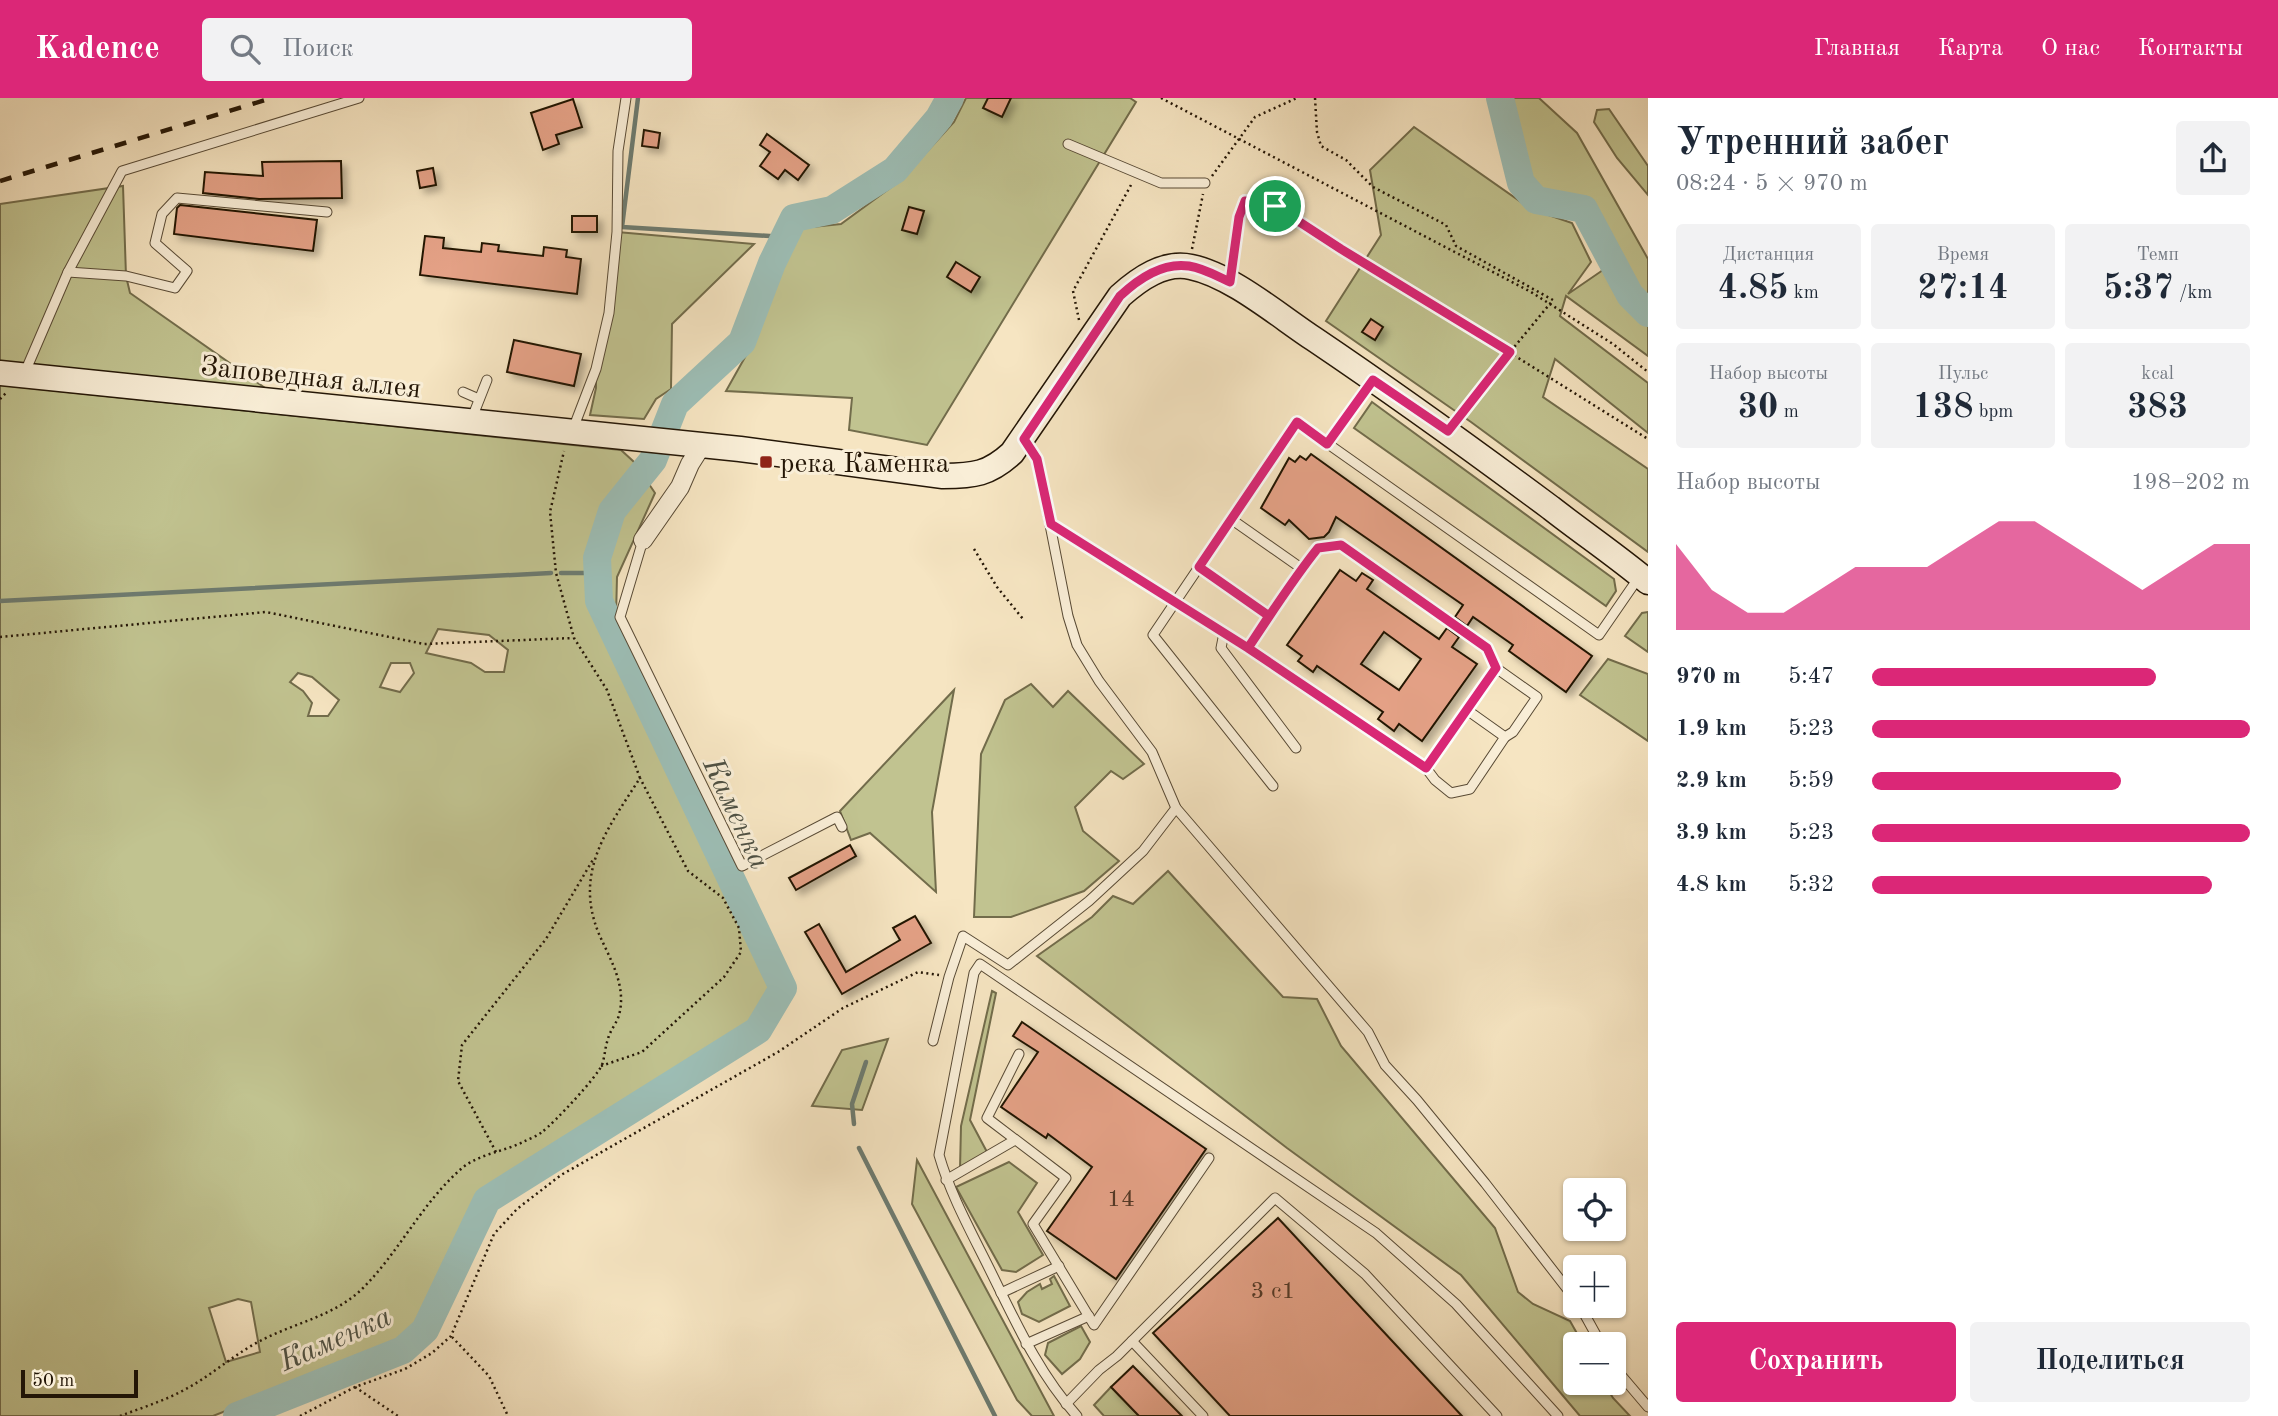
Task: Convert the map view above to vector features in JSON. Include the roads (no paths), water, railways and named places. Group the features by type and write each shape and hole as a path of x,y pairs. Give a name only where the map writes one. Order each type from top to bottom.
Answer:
{"street":[{"path":"643,540 680,487 690,464 692,444 943,476 984,473 999,465 1024,439 1120,296 1134,283 1152,273 1172,267 1189,266 1230,282 1448,431 1644,578"},
{"name":"Заповедная аллея","path":"12,374 692,444"}],"lane":[{"path":"12,374 122,172 359,98"},
{"path":"571,432 596,369 609,313 617,232 618,151 626,98"},
{"path":"1068,144 1161,183 1205,183"},
{"path":"68,272 126,276 175,288 187,271 155,243 162,214 177,198 327,212"},
{"path":"470,422 487,380"},
{"path":"1327,444 1373,380"},
{"path":"463,392 479,399"},
{"path":"1273,786 1153,635 1297,422 1599,635 1644,578"},
{"path":"1024,439 1037,459 1068,616 1077,645 1099,681 1152,752 1176,808 1368,1032 1385,1065 1485,1183 1563,1284"},
{"path":"1231,519 1301,568"},
{"path":"1051,524 1248,648 1426,768 1434,780 1451,793 1470,789 1505,737 1513,732 1537,697 1496,668 1487,648 1341,545 1318,548 1301,568 1248,648"},
{"path":"643,540 620,617 741,866 837,817 842,827"},
{"path":"1199,567 1269,616"},
{"path":"1224,633 1221,648 1296,748"},
{"path":"1426,768 1496,668"},
{"path":"1467,710 1505,737"},
{"path":"933,1041 949,977 963,936 1008,965 1089,901 1143,851 1176,808"},
{"path":"1077,1416 1026,1344 946,1180 939,1155 974,973 980,964 1376,1233 1456,1304 1558,1416"},
{"path":"1019,1054 987,1118 1066,1178 1033,1224 1094,1325 1209,1158"},
{"path":"946,1180 1016,1140"},
{"path":"1066,1404 1275,1198 1365,1274 1497,1416"},
{"path":"1001,1293 1059,1266"},
{"path":"1026,1344 1089,1316"},
{"path":"1132,1341 1203,1416"},
{"path":"1626,1381 1648,1407"}],"waterway":[{"path":"638,98 622,227 785,237"},
{"name":"Каменка","path":"237,1416 403,1350 425,1330 487,1200 758,1030 783,988 599,601 597,558 612,511 653,460 675,404 742,342 772,263 794,218 832,210 895,170 939,118 950,98"},
{"name":"Каменка","path":"1500,98 1521,183 1536,200 1584,209 1630,295 1648,313"},
{"path":"0,601 551,573"},
{"path":"561,573 598,573"},
{"path":"854,1124 852,1104 866,1062"},
{"path":"859,1148 995,1416"}],"railway":[{"path":"0,181 272,98"}],"place":[{"name":"река Каменка","path":"766,462"}]}
